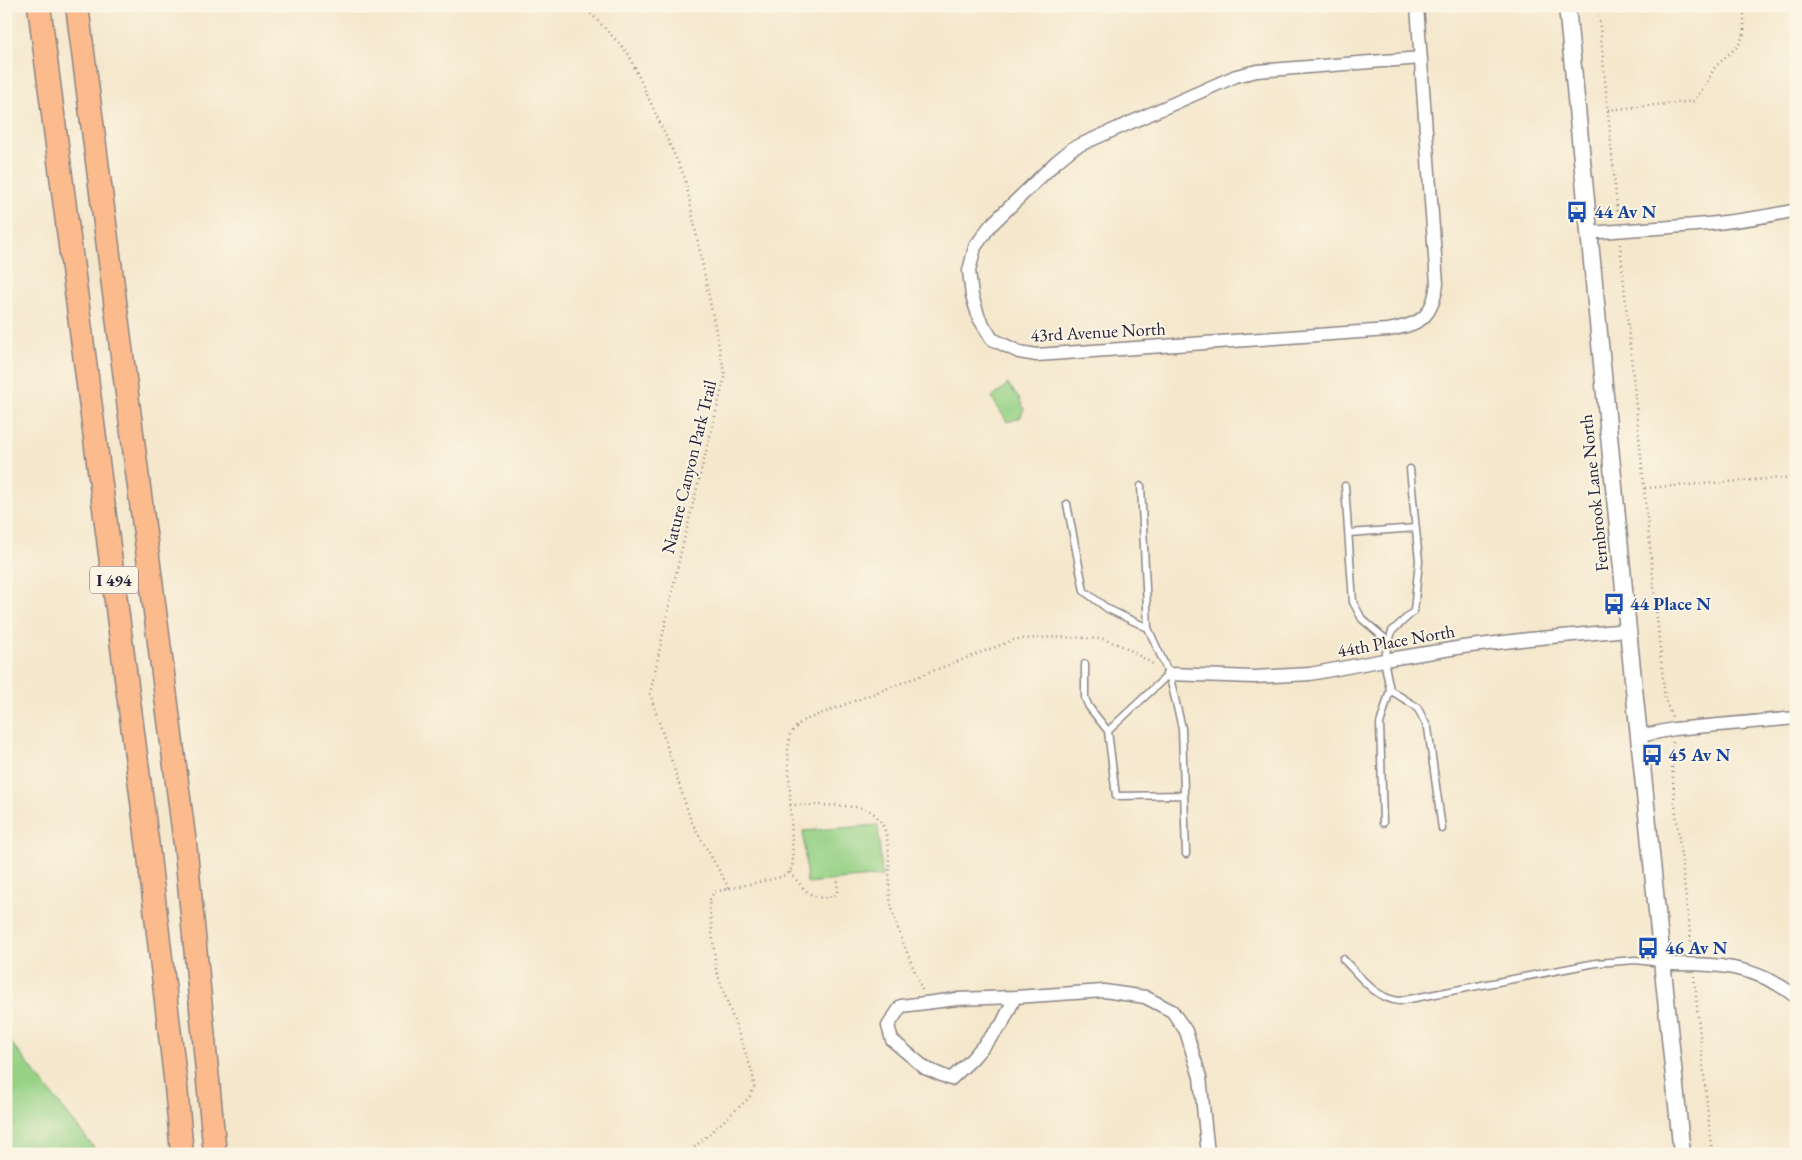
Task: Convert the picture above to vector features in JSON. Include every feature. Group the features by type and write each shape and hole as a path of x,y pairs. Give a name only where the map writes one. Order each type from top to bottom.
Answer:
{"highway":[{"name":"I 494","path":"39,6 148,848 176,1086 182,1154"},
{"name":"I 494","path":"77,6 186,852 216,1154"}],"street":[{"name":"43rd Avenue North","path":"1417,6 1421,58 1437,284 1434,301 1424,318 1406,327 1388,330 1037,355 1019,352 992,339 979,318 972,296 969,271 975,247 990,226 1073,148 1236,76 1257,70 1421,58"},
{"name":"Fernbrook Lane North","path":"1567,6 1628,630 1682,1154"},
{"path":"1589,233 1709,224 1766,217 1796,210"},
{"name":"44th Place North","path":"1169,674 1254,676 1310,674 1384,660 1529,638 1628,630"},
{"path":"1639,736 1674,728 1796,718"},
{"path":"1662,964 1715,964 1743,969 1769,980 1796,997"},
{"path":"1015,998 1002,1024 972,1059 951,1079 925,1068 892,1040 888,1026 901,1006 957,999 1015,998 1104,991 1145,997 1172,1011 1186,1030 1200,1077 1208,1154"}],"lane":[{"path":"1383,823 1380,724 1390,690 1384,660 1392,631 1414,611 1419,561 1410,469"},
{"path":"1141,486 1148,628 1169,674 1182,728 1186,854"},
{"path":"1346,486 1353,602 1362,619 1389,642"},
{"path":"1067,504 1084,591 1108,609 1148,628"},
{"path":"1348,533 1416,528"},
{"path":"1084,664 1085,698 1089,707 1108,731 1116,796 1184,795"},
{"path":"1108,731 1169,674"},
{"path":"1390,690 1417,707 1428,728 1442,829"},
{"path":"1343,958 1377,994 1388,1000 1398,1001 1596,964 1636,960 1662,964"}],"path":[{"name":"Nature Canyon Park Trail","path":"584,6 628,53 685,178 725,376 680,560 650,694 691,821 730,888"},
{"path":"1598,6 1665,699 1674,728 1672,771 1712,1154"},
{"path":"1608,110 1694,101 1715,67 1740,45 1744,32 1744,6"},
{"path":"1645,488 1796,477"},
{"path":"687,1154 748,1098 754,1087 753,1074 716,970 709,901 714,892 781,877 790,872 793,864 789,742 790,734 802,721 1016,639 1060,637 1103,639 1125,647 1169,674"},
{"path":"790,805 834,805 868,810 880,820 885,831 891,903 899,930 928,1003"},
{"path":"790,872 801,888 815,898 828,898 837,894 838,880"}],"green space":[{"path":"1008,384 1019,398 1024,409 1020,418 1007,422 992,398"},
{"path":"878,825 882,876 807,883 803,831"},
{"path":"6,1036 99,1154 6,1154"}],"place":[{"name":"44 Av N","path":"1577,212"},
{"name":"44 Place N","path":"1614,604"},
{"name":"45 Av N","path":"1652,755"},
{"name":"46 Av N","path":"1648,948"}]}
